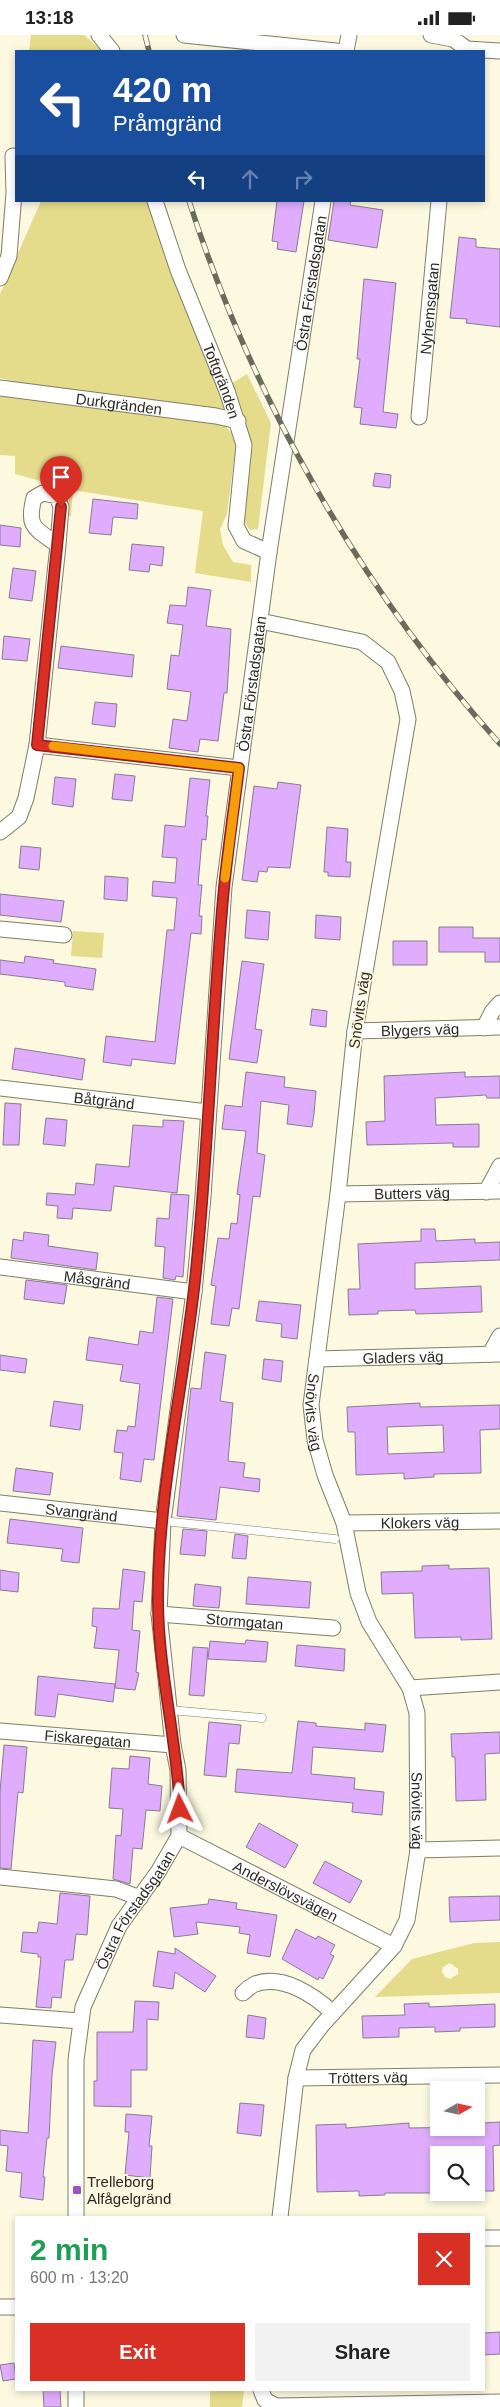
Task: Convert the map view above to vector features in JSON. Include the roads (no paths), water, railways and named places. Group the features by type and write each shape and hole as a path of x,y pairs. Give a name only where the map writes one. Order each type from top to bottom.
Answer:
{"street":[{"path":"99,35 111,50"},
{"path":"184,35 326,50"},
{"path":"346,50 349,35"},
{"path":"431,35 455,40 467,49 484,50"},
{"path":"485,50 500,51"},
{"path":"0,279 10,256 14,193 13,156"},
{"name":"Toftgränden","path":"155,202 178,270 238,421 244,445 236,526 244,541 269,552"},
{"name":"Östra Förstadsgatan","path":"76,2216 76,2059 83,2007 119,1926 140,1898 179,1836 178,1770 158,1614 163,1521 194,1292 203,1197 224,887 269,552 323,202"},
{"name":"Nyhemsgatan","path":"419,417 439,202"},
{"name":"Durkgränden","path":"0,388 216,416 238,421"},
{"path":"0,832 19,817 26,798 37,745 58,545"},
{"name":"Snövits väg","path":"260,621 362,642 388,662 402,691 408,719 355,1031 338,1194 311,1405 315,1440 325,1475 344,1523 358,1593 370,1622 410,1688 417,1713 418,1850 407,1920 394,1946 333,2013 304,2050 296,2078 280,2216"},
{"path":"37,745 239,768"},
{"path":"0,929 64,935"},
{"path":"484,1028 492,1012 500,1003"},
{"name":"Blygers väg","path":"355,1031 500,1027"},
{"name":"Båtgränd","path":"0,1088 208,1112"},
{"name":"Butters väg","path":"338,1194 493,1192 500,1166"},
{"name":"Måsgränd","path":"0,1267 194,1292"},
{"name":"Gladers väg","path":"317,1359 495,1354 500,1336"},
{"name":"Svangränd","path":"0,1503 163,1521"},
{"name":"Klokers väg","path":"344,1523 499,1517"},
{"name":"Stormgatan","path":"158,1614 332,1627"},
{"path":"410,1688 500,1682"},
{"name":"Fiskaregatan","path":"0,1731 174,1745"},
{"name":"Anderslövsvägen","path":"179,1836 394,1946"},
{"path":"418,1850 500,1848"},
{"path":"0,1877 116,1889 140,1898"},
{"path":"243,1993 254,1984 268,1981 287,1984 323,2003 333,2013"},
{"path":"0,2015 80,2021"},
{"name":"Trötters väg","path":"296,2078 500,2075"},
{"path":"485,2238 500,2238"},
{"path":"0,2307 15,2307"},
{"path":"76,2391 76,2407"},
{"path":"261,2392 266,2400 276,2406 500,2402"}],"lane":[{"path":"163,1521 335,1539"},
{"path":"169,1710 262,1718"}],"railway":[{"path":"145,35 149,50"},
{"path":"189,202 215,275 245,348 279,419 316,489 357,557 402,622 449,684 500,744"}],"place":[{"name":"Trelleborg Alfågelgränd","path":"77,2190"}]}
